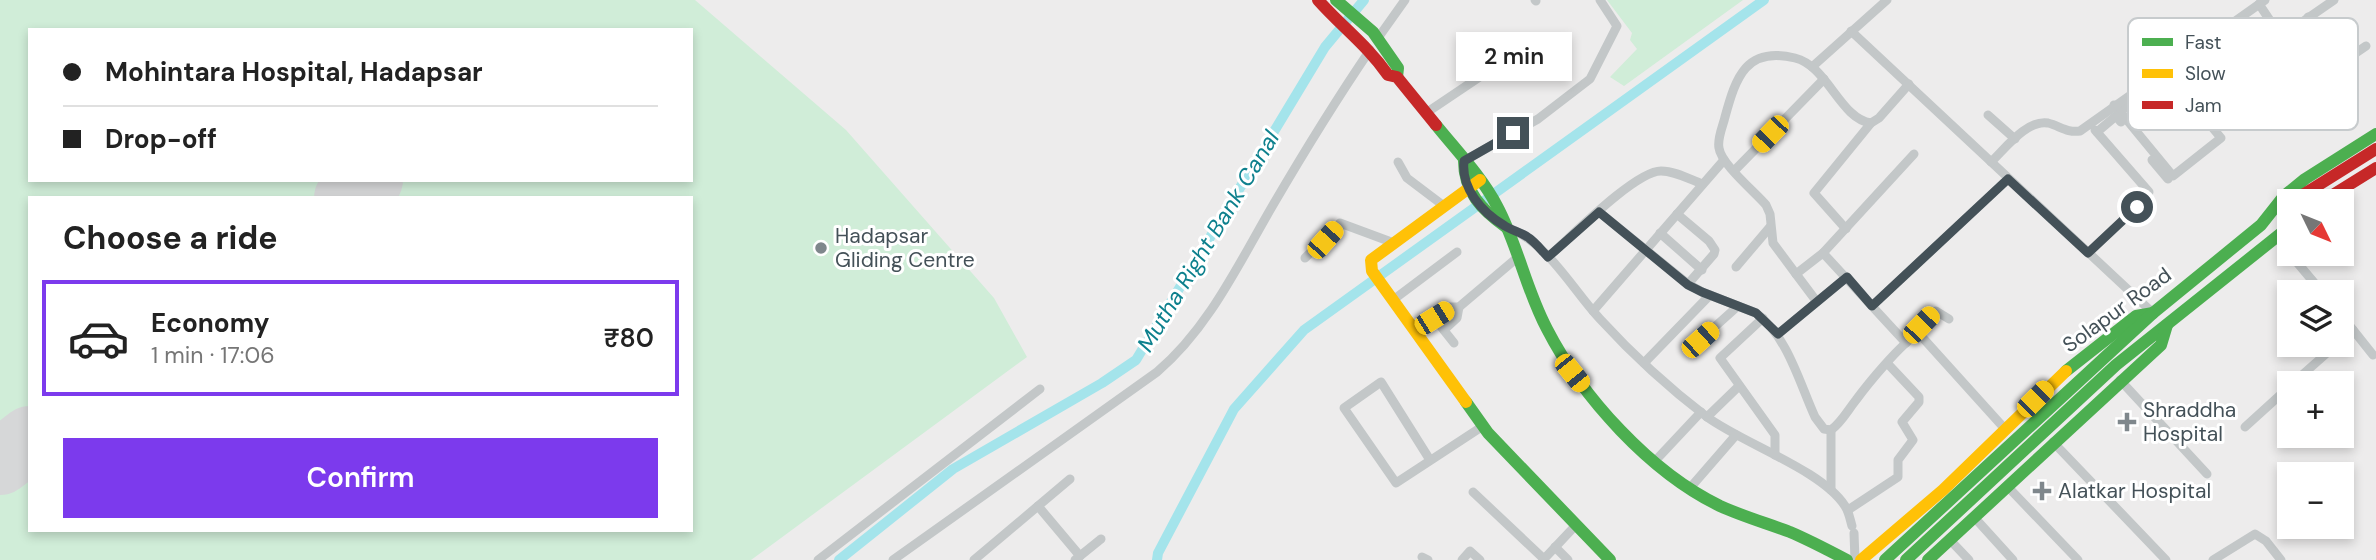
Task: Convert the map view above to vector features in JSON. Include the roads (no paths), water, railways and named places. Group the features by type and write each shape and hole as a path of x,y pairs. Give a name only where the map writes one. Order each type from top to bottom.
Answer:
{"main road":[{"path":"1318,0 1370,50 1388,75 1397,77 1483,184 1493,211"},
{"path":"1340,4 1378,38 1398,68 1397,77"},
{"name":"Solapur Road","path":"1861,560 1943,490 2051,384 2086,354 2136,316 2153,313 2261,225 2284,197 2305,179 2376,134"},
{"path":"2313,189 2376,149"},
{"path":"1464,161 1463,175 1471,193 1493,211 1506,227 1547,330 1572,373 1593,399 1655,461 1690,488 1726,509 1793,533 1847,560"},
{"path":"2342,189 2376,168"},
{"path":"1483,184 1444,206 1371,261 1372,271 1483,426 1610,560"},
{"path":"2261,225 2277,213"},
{"name":"Solapur Road","path":"1933,559 2053,442 2161,345 2167,326 2276,237"},
{"path":"1906,560 1958,503 2153,313"},
{"path":"1885,560 1958,503 2116,365 2167,326"}],"street":[{"path":"1378,38 1405,0"},
{"path":"1464,161 1550,111 1590,79 1617,26 1600,0"},
{"path":"1812,67 1887,0"},
{"path":"2308,17 2334,0"},
{"path":"2240,18 2262,2 2271,18"},
{"path":"1851,30 2153,313"},
{"path":"2358,51 2366,46"},
{"path":"893,560 1177,355 1219,298 1318,127 1370,50"},
{"path":"1817,302 1773,243 1770,214 1766,205 1724,160 1719,149 1719,139 1734,85 1746,68 1759,58 1777,55 1799,59 1824,79 1852,113 1871,123"},
{"path":"1426,113 1481,76"},
{"path":"1734,171 1824,79"},
{"path":"1846,229 1814,193 1871,123 1879,118 1909,84"},
{"path":"2117,109 2128,101"},
{"path":"1991,162 2036,124 2047,123 2071,132 2080,131 2128,102"},
{"path":"2117,109 2128,122"},
{"path":"1988,114 2015,139"},
{"path":"2097,132 2116,116 2168,179"},
{"path":"2090,124 2149,192"},
{"path":"2135,130 2173,176 2221,138 2214,130"},
{"path":"1796,274 1824,253 1914,154"},
{"path":"1593,311 1724,160"},
{"path":"1398,162 1408,178 1444,206"},
{"path":"1548,257 1625,189 1653,172 1661,170 1674,173 1702,184"},
{"path":"1872,306 2008,179"},
{"path":"2088,253 2137,207"},
{"path":"1599,212 1688,285 1763,318 1778,334 1815,417 1824,429 1831,430 1837,425 1862,392 1906,343 1917,335 1918,328 1936,311 1949,319"},
{"path":"1677,214 1714,246 1714,254 1688,285"},
{"path":"1305,258 1340,223 1394,243"},
{"path":"1506,227 1528,237 1593,311 1644,363 1704,414 1831,490 1848,510 1856,560"},
{"path":"1736,267 1770,227"},
{"path":"1660,233 1702,270"},
{"path":"1393,300 1457,252"},
{"path":"1824,253 1906,343"},
{"path":"1436,323 1457,318 1459,307 1518,257"},
{"path":"2300,266 2312,280"},
{"path":"1778,334 1847,277"},
{"path":"1644,363 1710,296"},
{"path":"1700,340 1738,306"},
{"path":"1436,323 1450,307 1459,307"},
{"path":"1763,318 1720,358 1775,435 1775,455"},
{"path":"1436,323 1454,343"},
{"path":"2354,331 2374,355"},
{"path":"1917,335 1922,337 2005,429"},
{"path":"2307,371 2322,357"},
{"path":"1848,510 1898,477 1898,460 1913,440 1902,422 1919,402 1919,397 1888,364"},
{"path":"2120,380 2207,474"},
{"path":"1430,460 1381,382 1344,408 1396,483 1483,426"},
{"path":"1655,461 1704,414 1740,386"},
{"path":"818,560 1040,390"},
{"path":"2245,427 2277,398"},
{"path":"1831,430 1831,490"},
{"path":"1690,488 1736,435"},
{"path":"2053,442 2166,560"},
{"path":"974,560 1070,479"},
{"path":"2007,486 2078,560"},
{"path":"1474,492 1544,560 1576,525"},
{"path":"1038,506 1078,558 1101,539"},
{"path":"1974,517 2012,560"},
{"path":"2213,560 2255,534 2266,541 2281,560"},
{"path":"1950,540 1969,560"},
{"path":"1555,547 1568,560"},
{"path":"1462,560 1470,551 1480,560"}],"waterway":[{"name":"Mutha Right Bank Canal","path":"839,560 953,469 1102,383 1136,360 1325,47 1364,0"},
{"path":"1157,560 1158,553 1234,409 1304,330 1764,0"}],"place":[{"name":"Hadapsar Gliding Centre","path":"821,248"},
{"name":"Shraddha Hospital","path":"2127,422"},
{"name":"Alatkar Hospital","path":"2042,491"}]}
